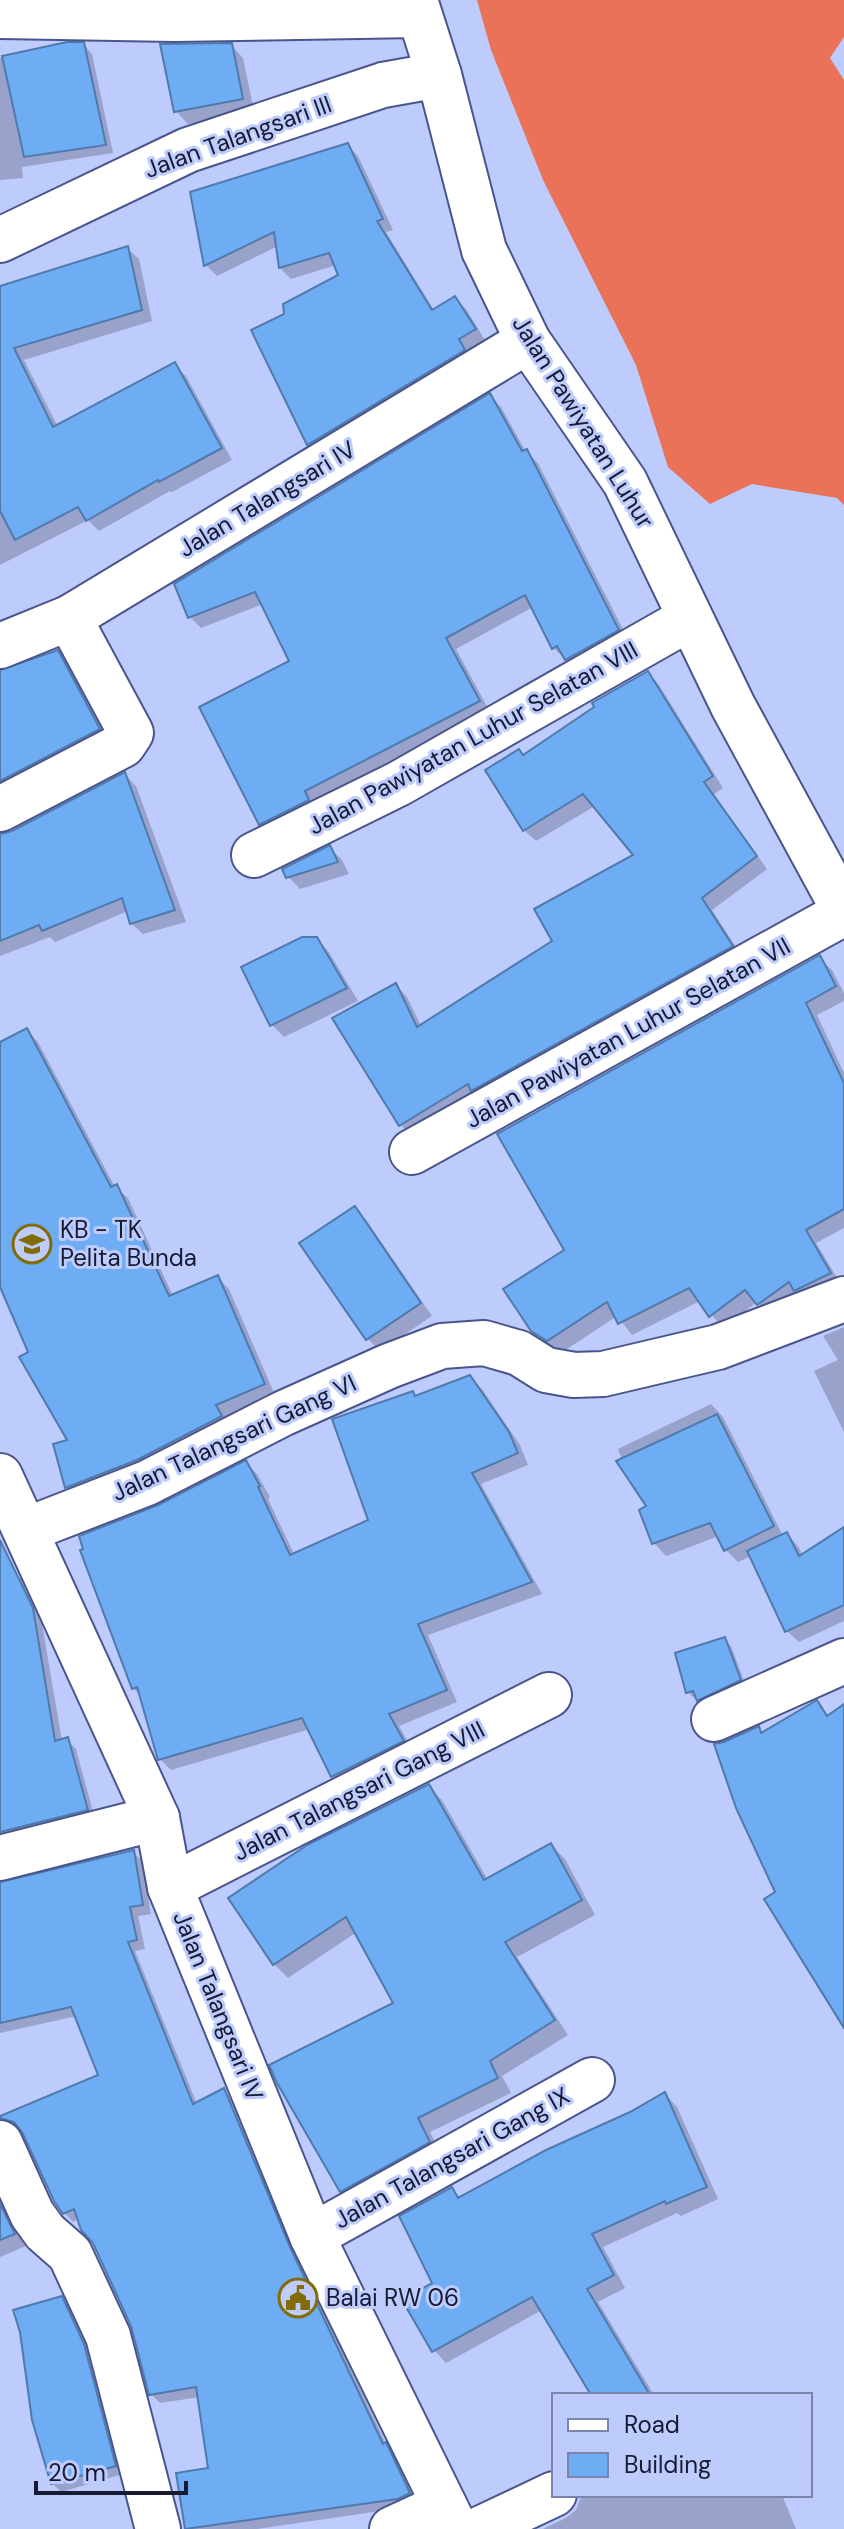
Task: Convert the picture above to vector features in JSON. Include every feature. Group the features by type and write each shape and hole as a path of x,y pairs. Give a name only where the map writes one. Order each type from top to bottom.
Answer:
{"street":[{"path":"0,16 174,19 426,34"},
{"name":"Jalan Talangsari III","path":"0,240 188,150 383,85 426,34"},
{"name":"Jalan Pawiyatan Luhur","path":"426,34 484,250 528,341 625,482 733,706 844,912"},
{"name":"Jalan Talangsari IV","path":"0,646 69,618 528,341"},
{"path":"0,809 123,745 131,733 69,618"},
{"name":"Jalan Pawiyatan Luhur Selatan VIII","path":"254,855 398,784 690,618"},
{"name":"Jalan Pawiyatan Luhur Selatan VII","path":"412,1152 844,912"},
{"name":"Jalan Talangsari Gang VI","path":"26,1530 147,1483 284,1413 442,1346 484,1343 519,1353 546,1370 574,1375 603,1374 718,1347 844,1299"},
{"name":"Jalan Talangsari IV","path":"0,1476 157,1818 170,1887 312,2236 450,2517"},
{"path":"714,1719 844,1661"},
{"name":"Jalan Talangsari Gang VIII","path":"170,1887 549,1695"},
{"path":"0,1858 157,1818"},
{"name":"Jalan Talangsari Gang IX","path":"312,2236 592,2080"},
{"path":"0,2143 32,2214 45,2232 70,2254 108,2336 158,2529"},
{"path":"480,2529 552,2495"},
{"path":"392,2529 450,2517"}],"shaded area":[{"path":"477,0 844,0 844,37 830,58 844,80 844,505 837,498 752,484 710,504 668,467 636,365 543,180 491,50"}],"building":[{"path":"67,42 84,42 106,145 24,157 2,56"},
{"path":"232,43 243,99 174,112 160,44"},
{"path":"348,143 383,219 377,221 432,310 455,296 476,329 459,339 465,350 307,445 251,330 284,314 283,304 338,275 329,253 279,268 274,232 204,266 190,192"},
{"path":"128,246 142,310 14,348 53,427 175,362 222,448 86,521 78,507 15,540 0,511 0,286"},
{"path":"490,393 522,451 527,449 619,630 565,660 557,646 552,649 525,595 446,638 480,701 305,791 309,800 259,825 199,707 289,661 255,592 188,618 174,584"},
{"path":"58,650 100,729 0,781 0,670"},
{"path":"648,671 713,776 704,782 757,856 702,898 733,946 471,1091 468,1084 399,1126 332,1018 396,983 417,1027 552,941 534,909 633,855 583,794 523,831 485,770 519,749 523,755 594,707 592,703"},
{"path":"125,772 175,910 130,924 122,898 42,931 39,925 0,941 0,834 12,831"},
{"path":"330,845 338,862 286,878 282,869"},
{"path":"302,937 317,937 347,988 270,1026 241,967"},
{"path":"820,955 836,986 806,1003 844,1083 844,1209 806,1230 831,1273 794,1291 789,1282 757,1305 745,1290 709,1317 689,1288 618,1324 607,1302 547,1341 531,1331 503,1289 564,1250 497,1134"},
{"path":"27,1028 111,1187 117,1184 169,1296 218,1275 265,1384 216,1405 222,1416 137,1460 65,1488 53,1444 67,1440 19,1357 28,1352 0,1287 0,1042"},
{"path":"355,1206 421,1303 366,1340 299,1243"},
{"path":"470,1375 509,1432 518,1453 472,1473 532,1582 418,1624 447,1690 389,1714 404,1741 331,1777 302,1718 158,1760 137,1687 132,1689 80,1550 83,1549 79,1536 158,1505 246,1460 290,1555 368,1520 332,1419 413,1391 415,1396"},
{"path":"717,1414 774,1526 724,1551 710,1523 652,1544 639,1510 646,1506 616,1461"},
{"path":"844,1527 844,1605 785,1632 747,1551 787,1532 799,1556"},
{"path":"0,1540 33,1608 55,1741 68,1737 88,1810 0,1832"},
{"path":"725,1637 741,1680 697,1701 693,1691 686,1693 675,1653"},
{"path":"817,1700 827,1716 844,1704 844,2028 764,1899 775,1892 736,1808 714,1744 759,1726 761,1733"},
{"path":"429,1784 484,1880 551,1843 582,1900 505,1942 555,2020 490,2061 498,2078 418,2118 430,2142 340,2192 269,2065 393,2003 346,1917 273,1965 228,1898 307,1845"},
{"path":"134,1850 143,1905 130,1907 137,1940 128,1942 193,2104 224,2088 290,2247 383,2444 386,2442 410,2493 398,2499 185,2529 176,2473 208,2468 196,2387 149,2395 131,2326 93,2243 81,2230 74,2209 63,2214 54,2201 22,2132 14,2122 0,2118 98,2075 71,2007 0,2023 0,1882"},
{"path":"665,2092 707,2187 666,2204 665,2201 592,2234 614,2275 587,2289 649,2393 590,2393 532,2297 432,2352 402,2300 432,2283 399,2216 452,2187 458,2198 546,2150 630,2112"},
{"path":"0,2204 15,2234 0,2240"},
{"path":"62,2296 84,2344 116,2466 51,2484 32,2420 20,2332 13,2310"}],"place":[{"name":"KB - TK Pelita Bunda","path":"32,1244"},
{"name":"Balai RW 06","path":"298,2298"}]}
